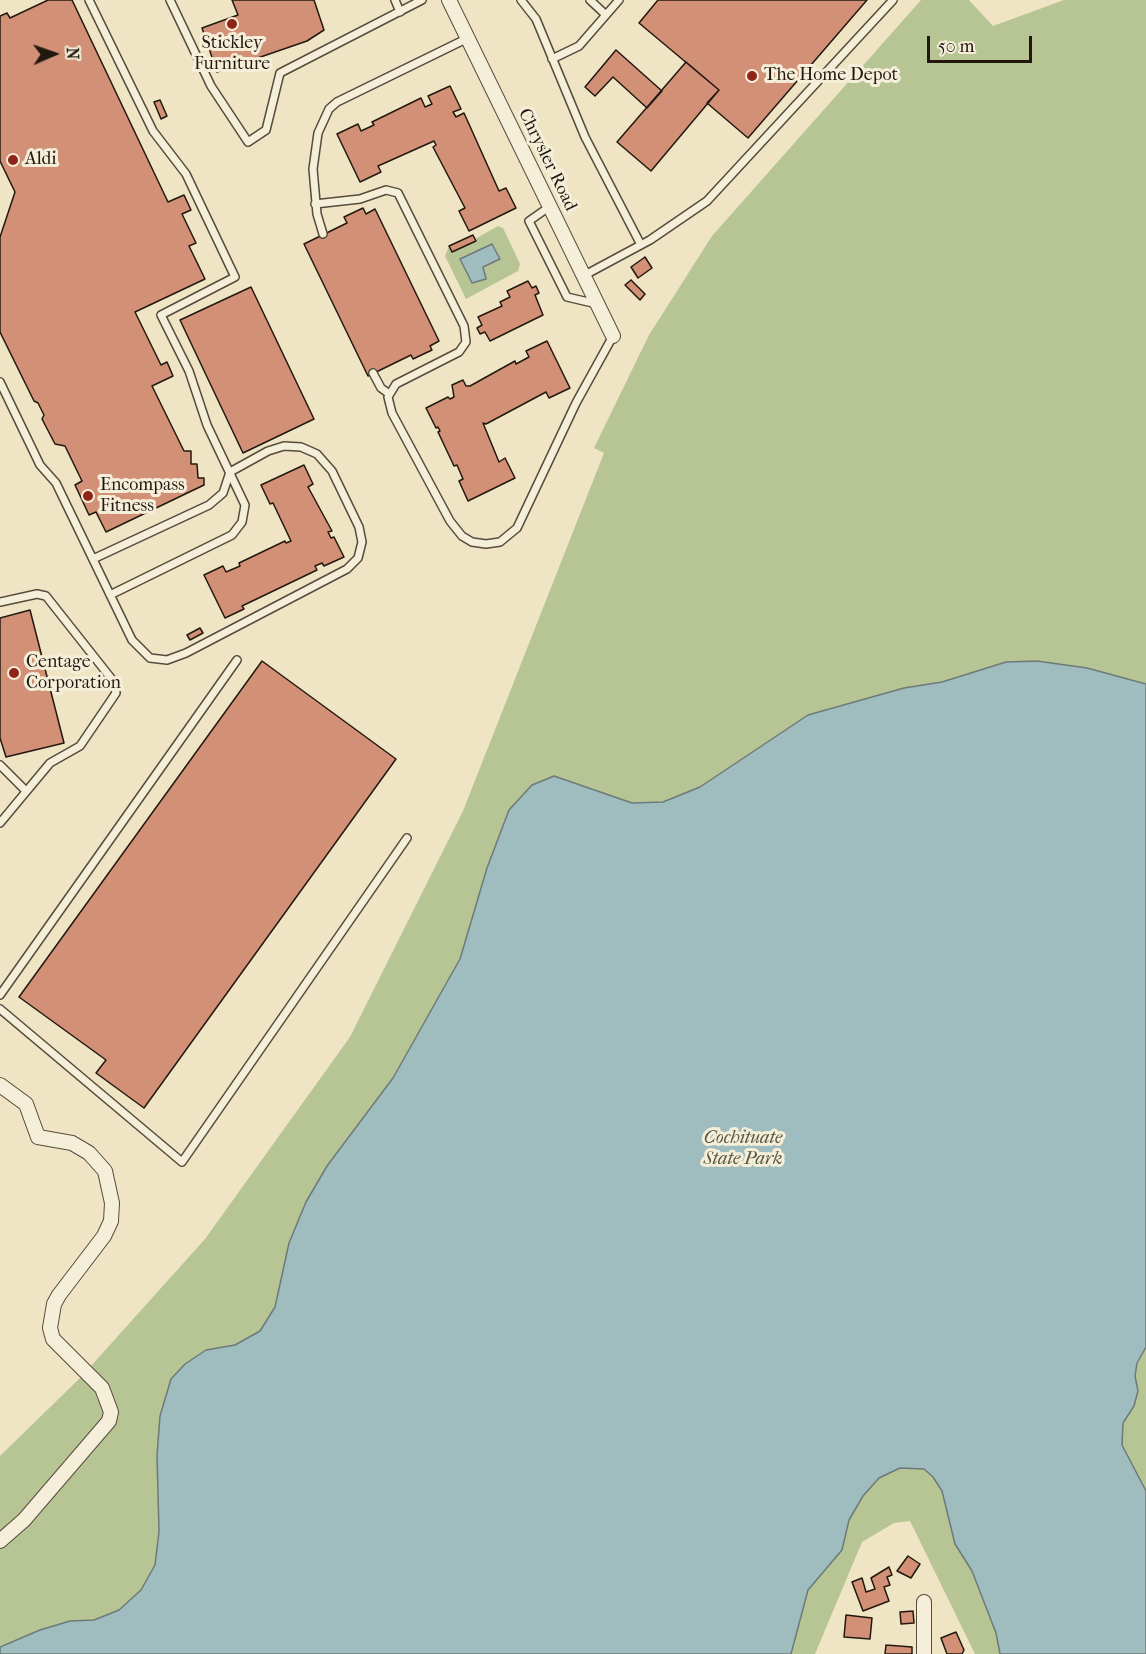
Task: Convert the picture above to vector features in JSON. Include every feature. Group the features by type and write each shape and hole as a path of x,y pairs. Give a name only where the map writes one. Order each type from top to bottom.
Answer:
{"street":[{"name":"Chrysler Road","path":"449,0 614,336"},
{"path":"0,1085 26,1104 38,1137 72,1143 89,1153 105,1171 112,1203 111,1221 104,1236 59,1294 54,1304 50,1328 53,1339 102,1388 111,1412 109,1421 24,1520 0,1541"},
{"path":"924,1602 924,1654"}],"lane":[{"path":"89,0 153,131 186,174 235,278 161,315 189,371 207,425 245,505 242,522 232,536 110,595"},
{"path":"170,0 212,86 248,142 267,130 280,73 423,0"},
{"path":"395,0 400,12"},
{"path":"521,0 536,19 585,137 641,245"},
{"path":"590,0 606,15"},
{"path":"552,59 579,46 619,0"},
{"path":"583,276 641,245 714,195 893,0"},
{"path":"323,234 315,204 313,169 316,140 323,117 332,105 468,38"},
{"path":"315,204 360,199 386,190 398,193 464,326 466,342 459,352 399,382 388,393"},
{"path":"549,207 529,221 567,297 597,304"},
{"path":"373,373 381,388 388,393 392,413 454,528 472,542 486,544 500,542 511,536 520,524 570,415 614,336"},
{"path":"0,382 40,465 56,483 93,560 110,595 136,647 150,658 167,660 186,653 347,569 358,558 362,542 359,527 332,471 317,454 301,447 284,446 268,451 230,472 223,493 209,505 93,560"},
{"path":"0,602 37,594 46,596 116,688 115,698 80,746 50,763 0,823"},
{"path":"0,995 237,660"},
{"path":"0,765 26,791"},
{"path":"0,1009 182,1162 407,838"}],"green space":[{"name":"Cochituate State Park","path":"921,0 969,0 993,26 1064,0 1146,0 1146,1654 975,1654 910,1521 894,1523 862,1542 815,1654 0,1654 0,1456 82,1376 205,1239 350,1037 463,811 604,453 594,448 649,335 712,236"},
{"path":"498,226 503,228 520,264 518,271 466,299 445,256 449,246 452,252"}],"water":[{"path":"492,244 500,259 483,267 486,279 472,283 460,259"},
{"name":"Cochituate State Park","path":"1037,661 1087,668 1146,684 1146,1347 1137,1363 1135,1376 1138,1391 1134,1406 1123,1423 1122,1445 1146,1491 1146,1654 1000,1654 996,1633 972,1571 955,1544 942,1491 933,1477 924,1469 900,1468 879,1478 863,1496 849,1520 842,1550 808,1590 791,1654 0,1654 0,1647 40,1630 70,1621 94,1620 119,1610 141,1590 155,1565 159,1532 157,1455 160,1416 171,1379 185,1364 206,1350 235,1345 260,1331 275,1307 289,1243 306,1202 327,1166 393,1078 460,959 487,868 509,810 532,785 554,776 632,803 663,802 700,787 808,715 904,688 942,682 1006,662"}],"building":[{"path":"48,0 72,0 168,202 184,195 191,210 182,214 196,243 189,246 205,279 135,312 161,365 167,362 173,376 152,386 184,451 191,451 191,464 197,464 198,478 204,478 204,485 106,532 96,512 89,515 75,485 82,481 65,446 55,444 42,419 44,415 38,403 34,401 0,332 0,237 15,192 0,161 0,16 7,13 10,18"},
{"path":"232,0 314,0 324,30 307,41 217,72 202,28 238,15"},
{"name":"The Home Depot","path":"658,0 867,0 748,138 707,103 719,90 639,23"},
{"path":"616,50 662,91 647,108 613,77 595,96 585,87"},
{"path":"686,62 719,90 651,171 617,142"},
{"path":"450,86 461,109 453,112 456,117 464,113 499,191 506,188 516,208 469,231 459,211 465,208 433,147 436,145 434,141 378,166 381,172 360,182 337,134 358,124 361,131 374,125 372,122 421,98 425,107 432,104 428,96"},
{"path":"160,100 167,116 161,119 154,102"},
{"path":"363,208 366,214 375,209 439,341 430,346 432,350 413,359 411,355 368,376 304,244 347,223 344,217"},
{"path":"473,235 476,241 452,252 449,246"},
{"path":"645,257 652,268 638,278 631,267"},
{"path":"631,280 645,294 640,300 625,285"},
{"path":"528,281 532,288 536,286 539,293 535,295 543,315 490,341 485,332 480,334 477,328 482,325 478,317 502,306 500,302 510,297 507,291"},
{"path":"251,287 314,419 243,453 180,320"},
{"path":"547,341 570,388 549,398 546,392 486,424 483,423 499,462 505,458 515,478 468,501 459,481 463,479 457,465 454,466 438,432 440,431 438,427 436,428 426,408 448,397 450,399 454,397 452,385 463,380 466,386 470,386 515,361 516,364 529,357 526,351"},
{"path":"304,465 313,484 308,487 332,531 328,532 331,538 334,537 344,557 324,566 322,563 315,566 317,570 242,606 244,609 225,618 204,575 223,566 226,572 240,566 239,563 285,541 286,543 291,541 273,503 270,504 261,485"},
{"path":"30,610 64,743 6,757 0,738 0,618"},
{"path":"200,628 203,633 190,640 187,635"},
{"path":"262,661 396,759 144,1108 96,1073 106,1060 19,997"},
{"path":"908,1556 920,1564 911,1578 897,1571"},
{"path":"889,1567 892,1575 887,1577 890,1585 884,1587 889,1601 863,1611 852,1582 862,1578 866,1592 875,1589 871,1578"},
{"path":"913,1611 914,1623 901,1624 900,1612"},
{"path":"846,1615 872,1618 870,1639 844,1637"},
{"path":"956,1632 964,1650 962,1654 947,1654 941,1638"},
{"path":"886,1645 912,1647 912,1654 885,1654"}],"place":[{"name":"Stickley Furniture","path":"232,24"},
{"name":"The Home Depot","path":"752,76"},
{"name":"Aldi","path":"13,160"},
{"name":"Encompass Fitness","path":"88,496"},
{"name":"Centage Corporation","path":"14,673"}]}
